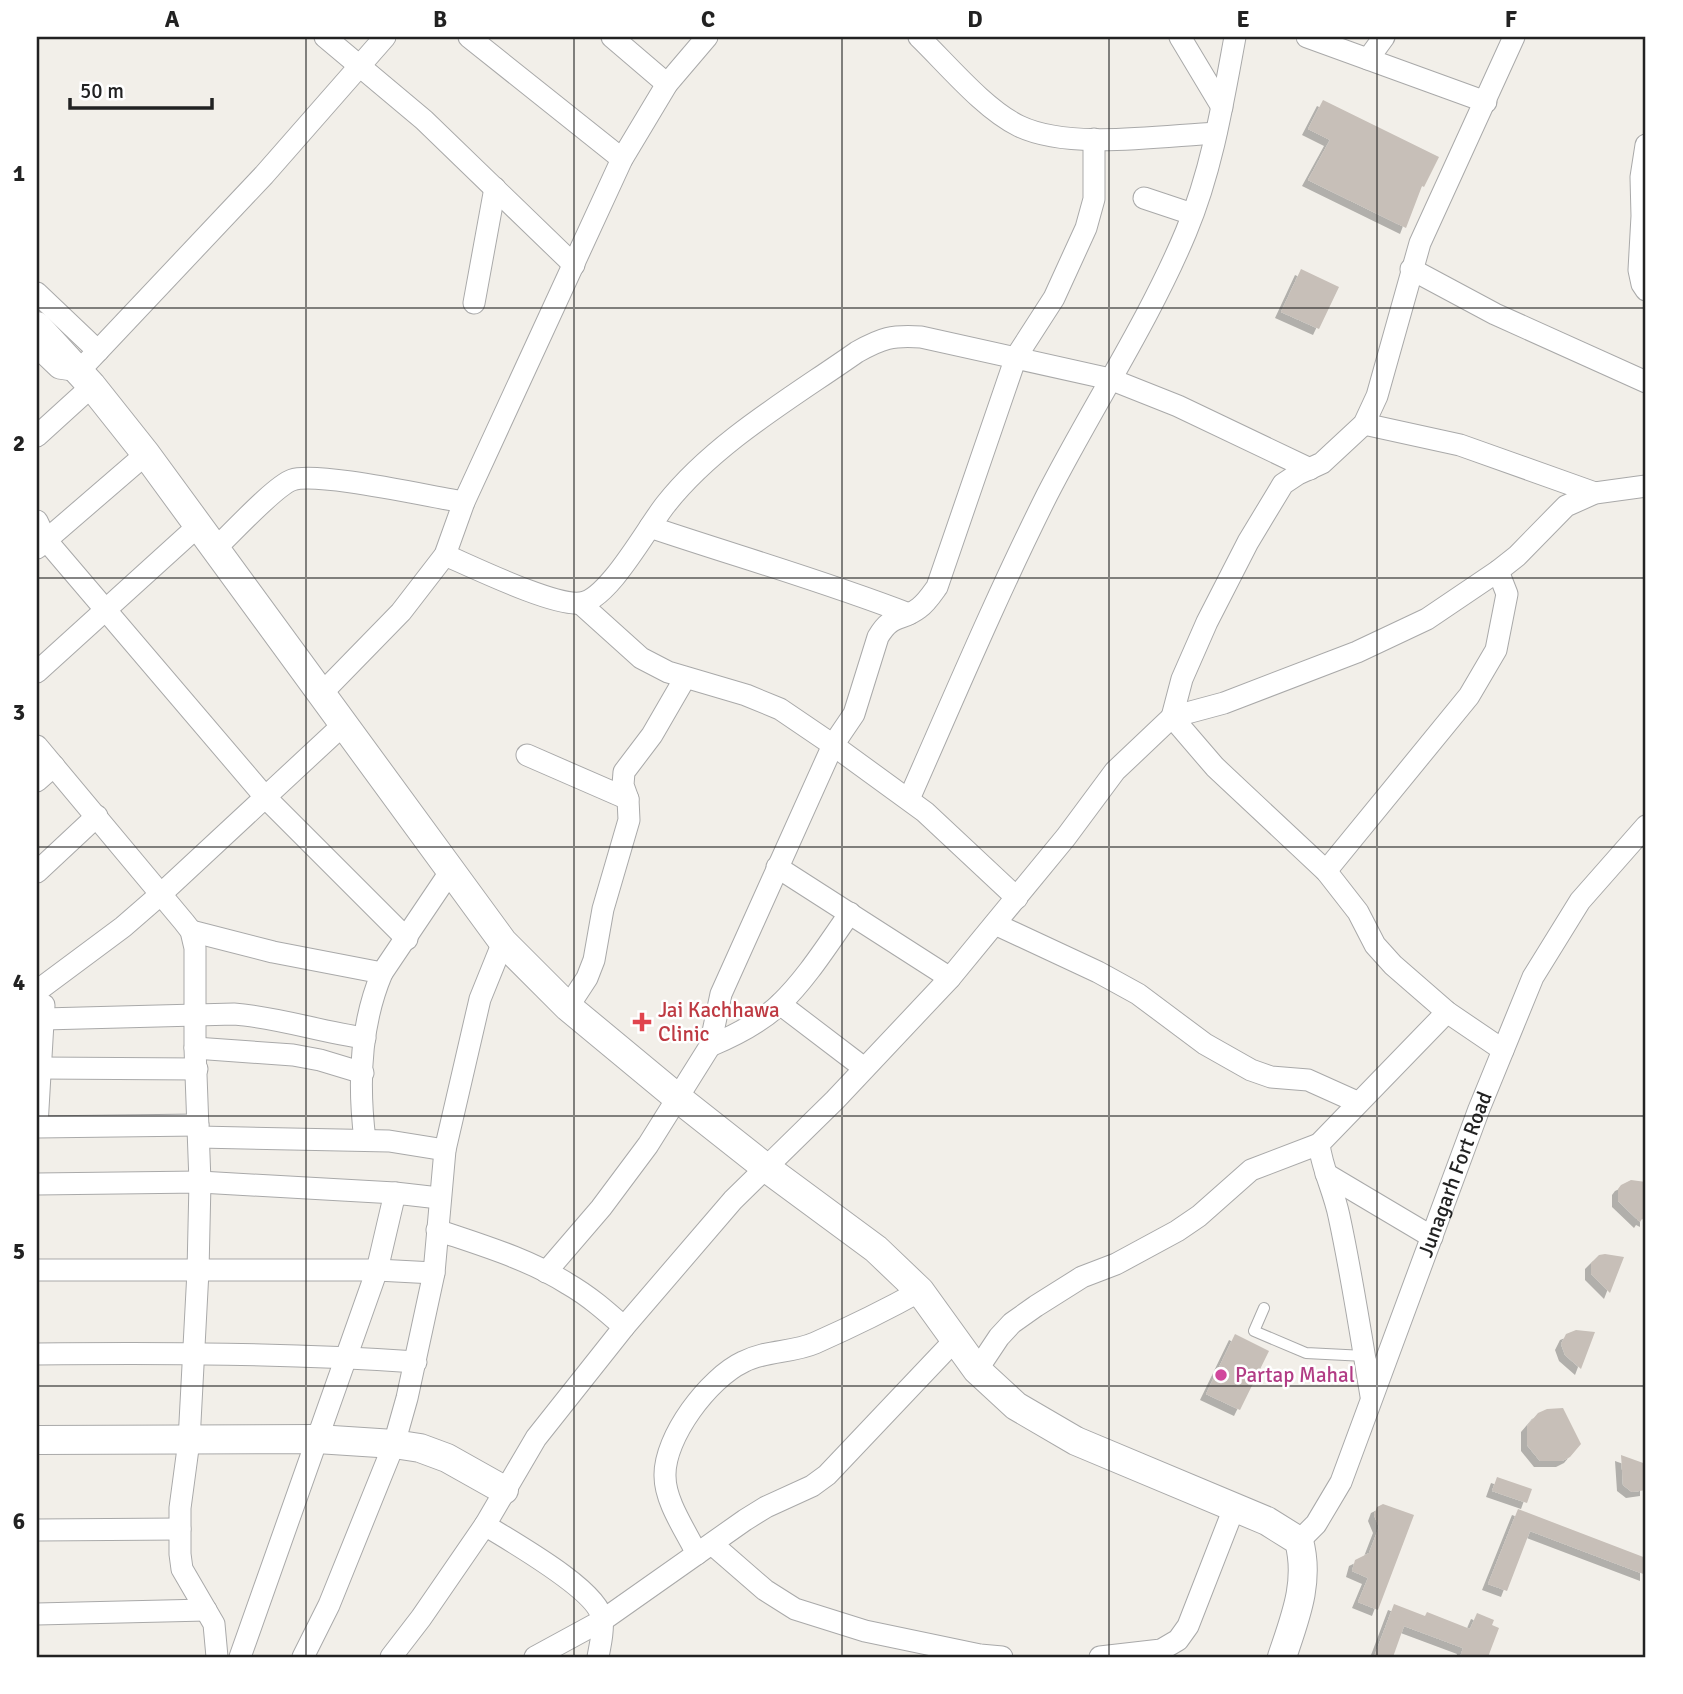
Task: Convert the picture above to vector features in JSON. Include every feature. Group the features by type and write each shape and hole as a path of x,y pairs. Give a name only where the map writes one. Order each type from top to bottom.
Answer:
{"street":[{"path":"325,37 424,120 574,265"},
{"path":"37,436 90,370 385,37"},
{"path":"469,37 622,159"},
{"path":"612,37 667,84"},
{"path":"321,694 401,612 445,555 464,502 622,159 667,84 707,37"},
{"path":"919,37 993,109 1018,125 1042,135 1075,140 1216,133"},
{"path":"1180,37 1222,107"},
{"path":"909,799 1015,561 1067,457 1154,298 1186,231 1209,166 1235,37"},
{"path":"1307,37 1486,102"},
{"path":"1368,59 1384,37"},
{"path":"1503,1050 1447,1012 1393,965 1375,945 1358,912 1326,872 1215,767 1172,717 1175,698 1225,584 1283,484 1334,454 1364,424 1377,396 1411,269 1429,220 1514,37"},
{"path":"547,1272 648,1146 710,1046 721,994 833,745 854,714 878,637 892,619 919,608 937,587 1016,357 1054,298 1086,228 1094,199 1094,139"},
{"path":"1646,145 1641,177 1639,270 1646,290"},
{"path":"474,303 495,188"},
{"path":"1144,198 1192,214"},
{"path":"1411,269 1495,314 1646,383"},
{"path":"37,293 146,454 503,942 568,1007 679,1099 765,1167 876,1248 920,1291 977,1370 1016,1406 1076,1441 1267,1521 1299,1541 1304,1560 1303,1590 1282,1657"},
{"path":"37,326 47,348 90,370"},
{"path":"581,604 596,596 611,581 666,504 697,470 736,437 857,352 896,335 921,337 1110,379 1178,405 1310,469"},
{"path":"1364,424 1461,445 1595,493"},
{"path":"146,454 40,536 106,609 266,798 407,939"},
{"path":"216,548 276,490 293,480 315,478 464,502"},
{"path":"391,1657 485,1525 536,1438 624,1327 733,1200 835,1100 950,978 1017,898 1115,771 1172,717 1224,703 1357,652 1427,619 1517,556 1566,506 1595,493 1646,486"},
{"path":"37,672 198,526"},
{"path":"650,527 767,567 852,592 909,614"},
{"path":"445,555 558,601 581,604 641,658 685,678 746,695 780,709 909,799 1017,898"},
{"path":"1326,872 1469,696 1496,650 1507,594 1498,571"},
{"path":"568,1007 587,978 594,960 603,909 629,820 628,799 623,785 624,772 652,735 685,678"},
{"path":"344,724 161,894 39,985 44,1019 37,1126 401,1142 445,1150"},
{"path":"37,746 191,931 195,948 200,1182 198,1271 189,1441 180,1508 180,1529 182,1569 214,1624 217,1657"},
{"path":"527,755 628,799"},
{"path":"37,781 54,766"},
{"path":"37,872 97,816"},
{"name":"Junagarh Fort Road","path":"1299,1541 1316,1524 1332,1500 1532,977 1580,901 1646,826"},
{"path":"777,867 950,978"},
{"path":"365,1140 361,1110 365,1038 371,1000 382,973 450,872"},
{"path":"710,1046 751,1025 780,1004 817,961 850,913"},
{"path":"995,924 1098,972 1138,994 1205,1044 1251,1070 1271,1077 1308,1080 1357,1102"},
{"path":"191,931 382,973"},
{"path":"303,1657 329,1605 394,1444 416,1362 434,1273 445,1150 480,999 503,942"},
{"path":"780,1004 864,1068"},
{"path":"977,1370 999,1337 1012,1323 1036,1306 1082,1278 1116,1265 1177,1231 1199,1216 1251,1170 1319,1143 1447,1012"},
{"path":"44,1019 215,1014 260,1016 314,1030 365,1038"},
{"path":"39,1068 293,1055 363,1073"},
{"path":"1319,1143 1345,1242 1372,1399"},
{"path":"1326,1174 1432,1237"},
{"path":"37,1184 200,1182 439,1198"},
{"path":"240,1657 377,1270 394,1193"},
{"path":"437,1230 547,1272 594,1301 624,1327"},
{"path":"37,1270 377,1270 434,1273"},
{"path":"920,1291 815,1343 798,1349 768,1353 744,1361 726,1372 701,1399 674,1437 665,1476 668,1495 704,1549 795,1609 865,1631 980,1655 1002,1657"},
{"path":"535,1657 603,1620 766,1507 812,1486 827,1475 954,1341"},
{"path":"37,1354 192,1352 416,1362"},
{"path":"37,1440 317,1439 394,1444 420,1448 447,1458 504,1490"},
{"path":"1100,1657 1161,1650 1178,1640 1188,1626 1234,1508"},
{"path":"485,1525 550,1566 600,1610 603,1620 598,1657"},
{"path":"37,1530 180,1529"},
{"path":"37,1614 206,1610"}],"lane":[{"path":"1264,1308 1254,1331 1306,1353 1365,1356"}],"building":[{"path":"1323,100 1439,157 1424,187 1422,186 1406,228 1308,180 1330,140 1308,129"},
{"path":"1301,269 1339,287 1319,329 1281,312"},
{"path":"1631,1180 1646,1182 1646,1221 1642,1219 1640,1222 1618,1201 1618,1189"},
{"path":"1599,1255 1624,1257 1610,1293 1591,1274 1591,1263"},
{"path":"1576,1330 1595,1332 1581,1369 1565,1355 1561,1344 1566,1334"},
{"path":"1235,1334 1269,1351 1240,1410 1206,1394"},
{"path":"1563,1408 1581,1444 1570,1457 1562,1461 1540,1461 1527,1445 1527,1426 1538,1413 1547,1409"},
{"path":"1621,1455 1646,1464 1646,1490 1632,1492 1623,1485"},
{"path":"1497,1477 1532,1489 1527,1503 1492,1491"},
{"path":"1383,1504 1414,1515 1378,1610 1358,1602 1368,1578 1352,1571 1355,1560 1369,1553 1379,1527 1374,1515 1377,1507"},
{"path":"1518,1509 1646,1558 1646,1575 1530,1531 1507,1591 1488,1584"},
{"path":"1394,1604 1425,1616 1427,1612 1470,1629 1477,1613 1494,1620 1492,1625 1499,1628 1488,1657 1460,1657 1463,1648 1404,1626 1393,1657 1374,1657"}],"place":[{"name":"Jai Kachhawa Clinic","path":"642,1022"},
{"name":"Partap Mahal","path":"1221,1375"}]}
